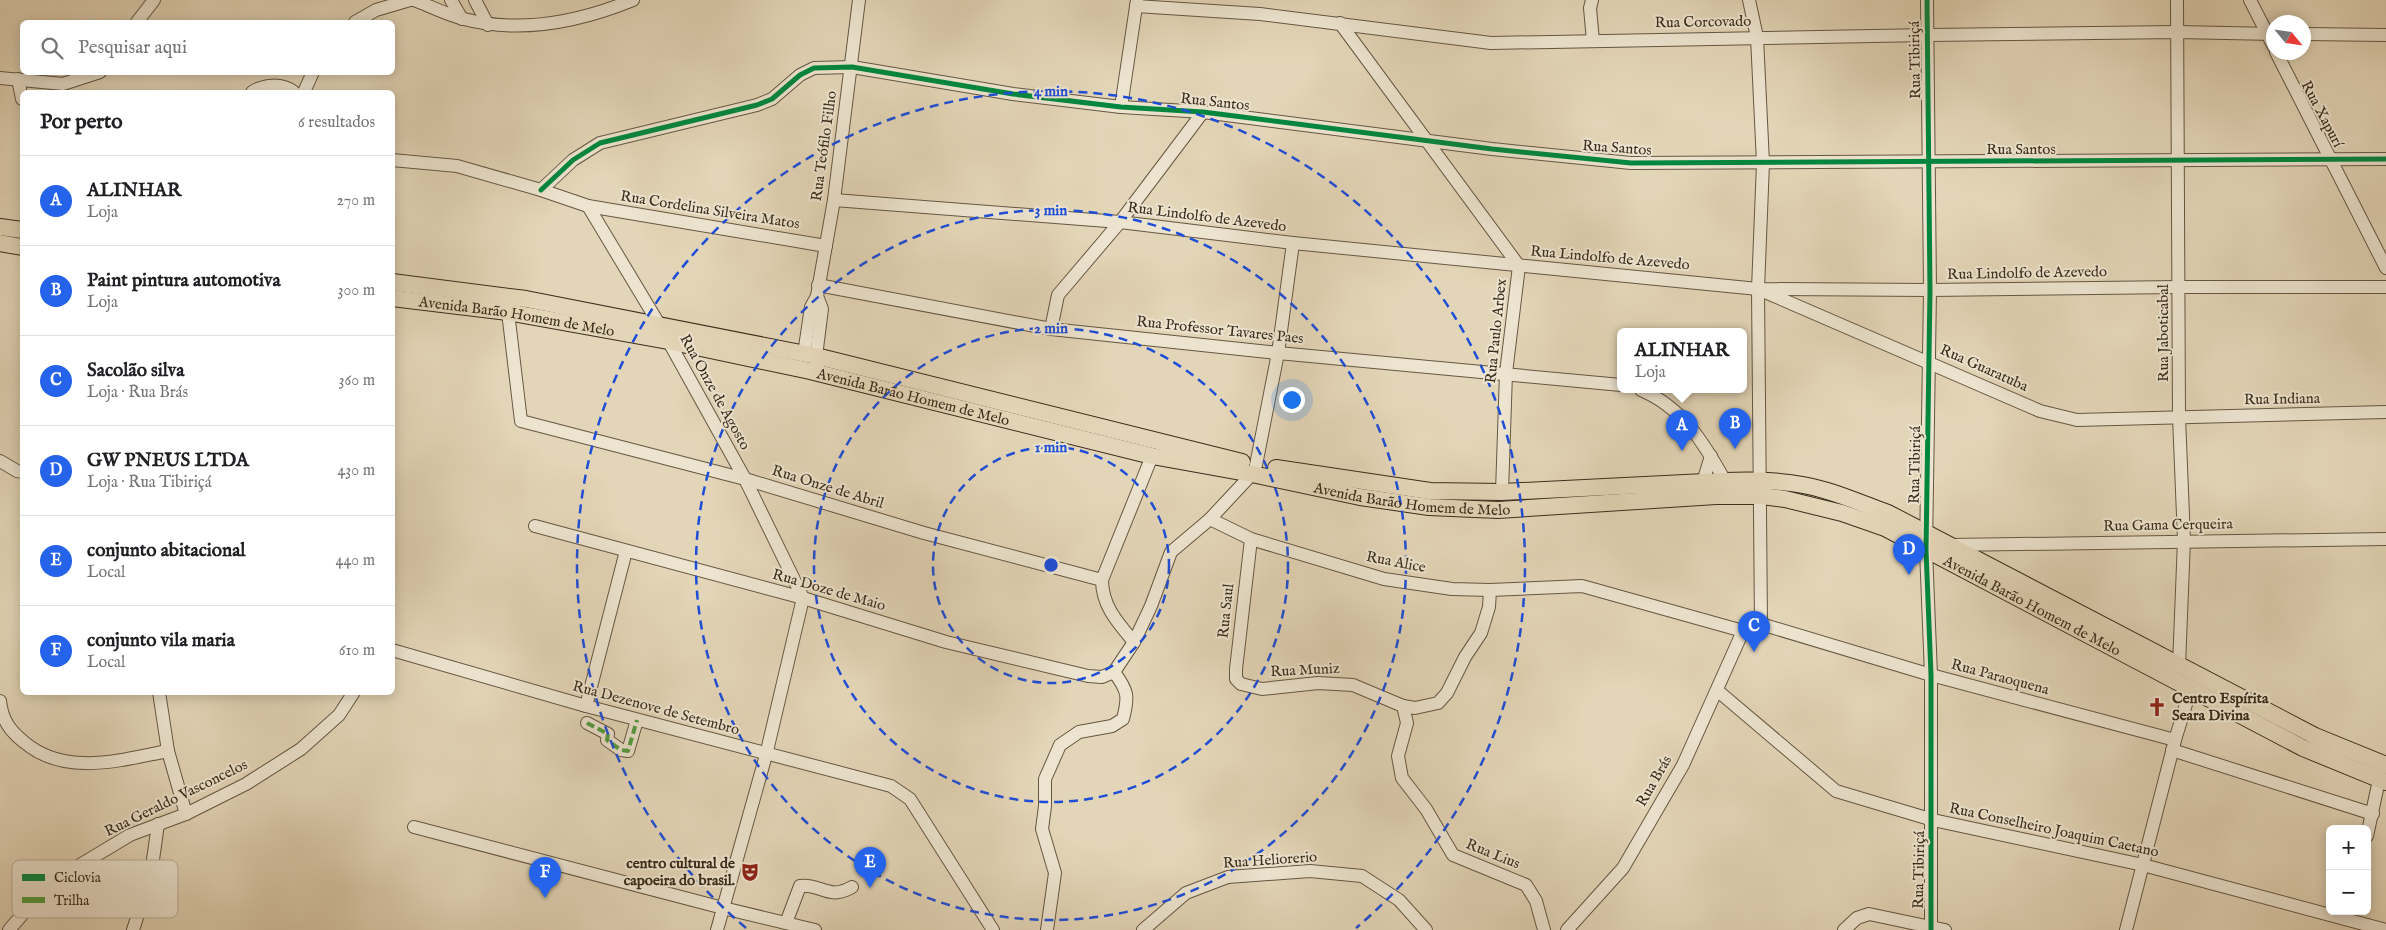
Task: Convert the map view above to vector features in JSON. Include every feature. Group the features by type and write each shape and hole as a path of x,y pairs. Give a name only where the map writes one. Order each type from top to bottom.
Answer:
{"main road":[{"path":"0,227 20,230"},
{"path":"0,244 20,246"},
{"name":"Avenida Barão Homem de Melo","path":"395,282 526,299 810,355 1360,497 1429,507 1498,510 1716,496 1761,488 1803,485 1847,497 1888,513 1951,544 2315,736 2384,776"},
{"name":"Avenida Barão Homem de Melo","path":"395,298 508,312 668,341 822,374 1152,456 1210,466 1254,469 1430,491 1502,492 1600,489 1725,481 1761,488 1842,512 1885,528 2303,748 2384,776"},
{"path":"508,312 512,302 526,299"}],"street":[{"path":"139,20 154,0"},
{"path":"358,20 376,10 410,0"},
{"path":"414,0 462,19 488,25 522,27 578,20 633,0"},
{"path":"451,0 462,19"},
{"path":"475,0 488,25"},
{"name":"Rua Teófilo Filho","path":"810,355 822,309 817,290 834,200 859,0"},
{"path":"1230,0 1235,13"},
{"path":"1592,0 1590,8 1593,41"},
{"path":"1744,631 1761,624 1758,289 1763,163 1757,37 1749,0"},
{"name":"Rua Tibiriçá","path":"1927,0 1930,290 1926,550 1931,675 1931,928"},
{"name":"Rua Jaboticabal","path":"2177,0 2179,417 2184,540 2180,666"},
{"path":"2250,0 2266,27"},
{"path":"1121,107 1137,3"},
{"name":"Rua Corcovado","path":"1137,3 1340,23 1491,43 1757,37 2178,32 2266,34"},
{"name":"Rua Paulo Arbex","path":"1340,23 1520,266 1506,373 1502,492"},
{"path":"2311,34 2386,35"},
{"name":"Rua Xapurí","path":"2280,60 2386,268"},
{"name":"Rua Santos","path":"541,190 573,160 600,143 757,105 772,99 800,75 814,68 852,67 1012,94 1121,107 1203,112 1427,141 1631,163 2386,159"},
{"path":"0,78 62,84 90,75"},
{"path":"305,90 312,75"},
{"path":"18,79 20,90"},
{"path":"255,90 262,86 288,87 292,90"},
{"path":"1051,329 1058,295 1120,222 1203,112"},
{"name":"Rua Cordelina Silveira Matos","path":"395,160 457,166 541,190 588,206 826,246"},
{"name":"Rua Lindolfo de Azevedo","path":"834,200 1120,222 1293,243 1758,289 1930,290 2386,287"},
{"name":"Rua Onze de Agosto","path":"588,206 659,324 745,479 803,598"},
{"path":"1047,930 1056,873 1042,829 1045,806 1045,779 1060,745 1079,732 1112,726 1123,719 1127,702 1126,688 1114,672 1134,642 1151,606 1171,552 1210,519 1254,469 1278,353 1293,243"},
{"name":"Rua Guaratuba","path":"1758,289 1929,361 2040,411 2077,420 2179,417"},
{"name":"Rua Professor Tavares Paes","path":"817,290 1051,329 1278,353 1617,384"},
{"name":"Rua Onze de Abril","path":"508,312 521,421 745,479 924,534 1102,580"},
{"path":"810,355 822,374"},
{"path":"1647,393 1670,405 1707,446 1725,481"},
{"name":"Rua Indiana","path":"2179,417 2386,412"},
{"path":"1134,642 1107,607 1102,592 1102,580 1152,456"},
{"path":"1703,482 1711,456"},
{"path":"0,461 20,472"},
{"name":"Rua Alice","path":"1210,519 1251,539 1384,579 1452,589 1490,590 1582,586 1744,631"},
{"name":"Rua Doze de Maio","path":"535,526 803,598 946,642 1088,676 1102,677 1114,672"},
{"name":"Rua Saul","path":"1240,684 1236,679 1236,669 1251,539"},
{"name":"Rua Gama Cerqueira","path":"1951,544 2386,539"},
{"path":"586,706 626,551"},
{"path":"1403,706 1415,708 1438,703 1447,693 1465,657 1481,633 1489,607 1490,590"},
{"path":"717,930 766,755 803,598"},
{"name":"Rua Paraoquena","path":"1761,624 2174,745 2373,814"},
{"name":"Rua Brás","path":"1567,930 1623,868 1683,765 1744,631"},
{"name":"Rua Dezenove de Setembro","path":"395,651 637,720 891,786 910,799 993,930"},
{"name":"Rua Muniz","path":"1240,684 1262,689 1318,683 1353,685 1403,706"},
{"path":"2126,930 2174,745 2191,688"},
{"name":"Rua Conselheiro Joaquim Caetano","path":"1718,691 1836,791 1932,820 2143,865 2345,925 2386,930"},
{"path":"159,695 168,751 186,814"},
{"name":"Rua Geraldo Vasconcelos","path":"89,860 130,836 186,814 246,784 301,749 339,716 352,695"},
{"path":"0,701 6,725 16,736 28,745 59,761 109,763 168,751"},
{"name":"Rua Lius","path":"1403,706 1407,724 1398,756 1402,778 1426,809 1452,855 1526,885 1536,902 1544,930"},
{"path":"587,723 608,734 607,740 614,746 628,751 637,720"},
{"path":"2370,825 2384,776"},
{"path":"153,860 158,824"},
{"path":"414,827 723,908 815,930"},
{"name":"Rua Heliorerio","path":"1143,930 1186,893 1228,877 1310,871 1362,876 1400,900 1426,930"},
{"path":"786,924 800,886 830,894 845,891 852,887"},
{"path":"1844,930 1857,918 1869,914 1945,930"},
{"name":"Rua Geraldo Vasconcelos","path":"9,930 19,918"},
{"path":"133,930 137,918"}],"marked path":[{"path":"587,723 608,734 607,740 621,750 628,751 637,720"}],"cycle path":[{"path":"1927,0 1930,290 1926,550 1931,675 1931,930"},
{"path":"541,190 573,160 600,143 757,105 772,99 800,75 814,68 852,67 1013,94 1121,107 1203,112 1492,149 1631,163 2386,159"}],"place":[{"name":"Paint pintura automotiva","path":"1735,449"},
{"name":"ALINHAR","path":"1682,451"},
{"name":"GW PNEUS LTDA","path":"1909,575"},
{"name":"Sacolão silva","path":"1754,652"},
{"name":"Centro Espírita Seara Divina","path":"2157,707"},
{"name":"centro cultural de capoeira do brasil.","path":"750,872"},
{"name":"conjunto abitacional","path":"870,888"},
{"name":"conjunto vila maria","path":"545,898"}]}
